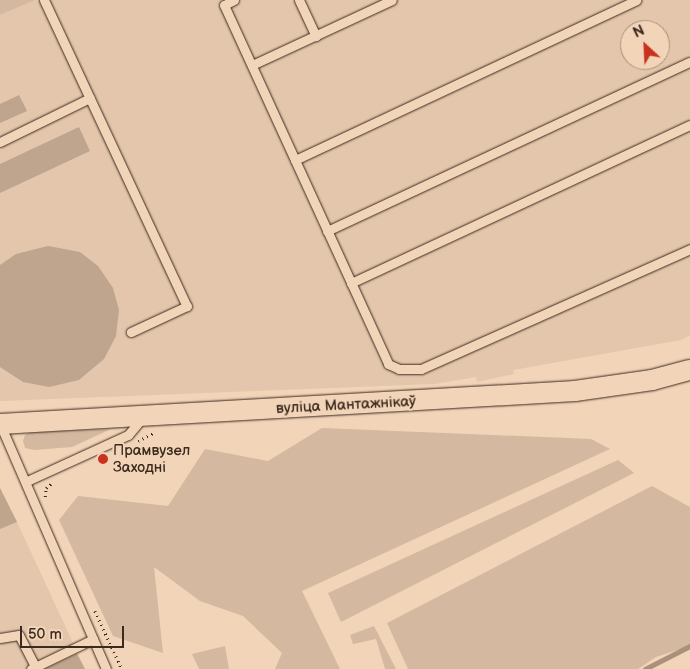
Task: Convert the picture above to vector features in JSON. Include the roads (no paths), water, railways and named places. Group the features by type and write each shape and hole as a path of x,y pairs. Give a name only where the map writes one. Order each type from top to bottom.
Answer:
{"street":[{"name":"вуліца Мантажнікаў","path":"0,424 575,391 652,380 690,370"}],"lane":[{"path":"44,0 187,306 131,332"},
{"path":"234,0 224,5 388,364 399,369 421,369 690,249"},
{"path":"299,0 316,36"},
{"path":"252,65 392,0"},
{"path":"295,160 636,0"},
{"path":"327,231 690,62"},
{"path":"0,142 90,98"},
{"path":"351,283 690,124"},
{"path":"27,482 128,435 143,417"},
{"path":"0,424 27,482 106,669"},
{"path":"0,638 19,635 33,668 93,639"}],"waterway":[{"path":"645,669 690,646"}],"place":[{"name":"Прамвузел Заходні","path":"103,459"}]}
